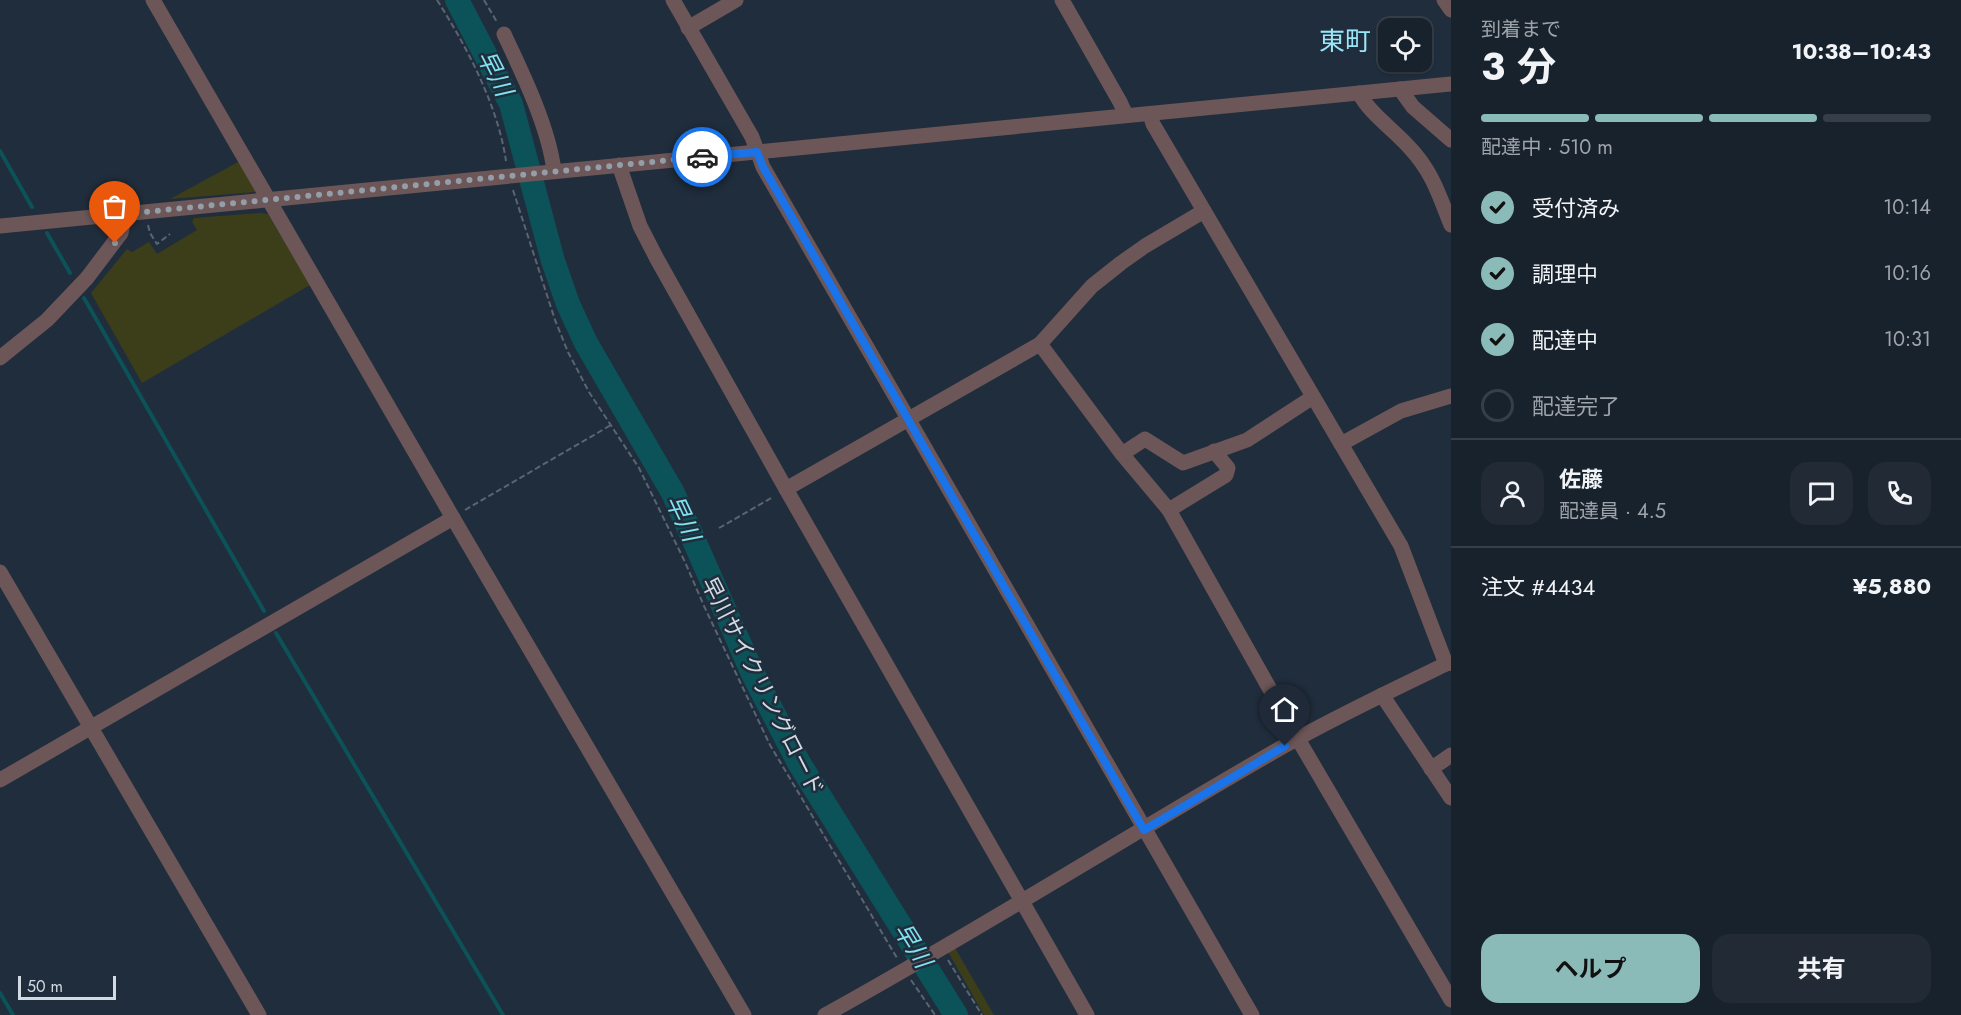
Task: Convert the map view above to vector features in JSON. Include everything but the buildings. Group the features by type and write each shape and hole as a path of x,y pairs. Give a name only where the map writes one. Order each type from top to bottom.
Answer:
{"street":[{"path":"153,0 744,1015"},
{"path":"672,0 752,137 763,167 1252,1015"},
{"path":"688,28 736,0"},
{"path":"1062,0 1126,115"},
{"path":"1444,0 1451,10"},
{"path":"504,34 528,86 547,140 552,172"},
{"path":"0,226 1451,84"},
{"path":"1400,88 1413,107 1451,140"},
{"path":"1359,93 1365,104 1411,149 1432,175 1451,225"},
{"path":"825,1015 903,967 941,948 1298,739 1449,663 1401,546 1153,124 1150,114"},
{"path":"619,165 648,242 786,489 1087,1015"},
{"path":"786,489 1040,344 1092,286 1145,246 1204,211"},
{"path":"0,358 47,320 87,278 121,233 124,214"},
{"path":"1040,344 1122,454 1169,510 1298,739 1451,1000"},
{"path":"1341,444 1401,411 1451,396"},
{"path":"1122,454 1145,439 1183,463 1247,440 1313,397"},
{"path":"1169,510 1226,475 1228,468 1214,451"},
{"path":"0,780 453,518"},
{"path":"0,572 259,1015"},
{"path":"1382,695 1451,798"},
{"path":"1431,769 1451,755"}],"path":[{"name":"早川サイクリングロード","path":"437,0 462,42 494,114 555,320 568,352 589,392 639,468 770,745 903,967 935,1015"},
{"path":"484,0 504,34"},
{"path":"147,219 148,229 157,244 170,234"},
{"path":"453,518 611,425"},
{"path":"719,528 786,489"},
{"path":"941,948 982,1015"}],"green space":[{"path":"240,161 255,192 170,199"},
{"path":"268,214 310,285 142,383 91,293 127,249 132,252 149,242 157,254 197,230 192,222 194,218"},
{"path":"955,948 994,1015 984,1015 947,950"}],"waterway":[{"name":"早川","path":"457,0 511,104 553,261 568,304 586,343 673,493 753,674 799,763 956,1015"},
{"path":"0,151 32,207"},
{"path":"47,233 70,273"},
{"path":"84,298 264,611"},
{"path":"276,633 503,1015"},
{"path":"0,993 13,1015"}],"way so far":[{"path":"115,243 121,233 124,214 702,157"}],"district":[{"name":"東町","path":"1345,41"}],"route":[{"path":"702,157 757,152 760,162 1144,830 1285,746"}]}
